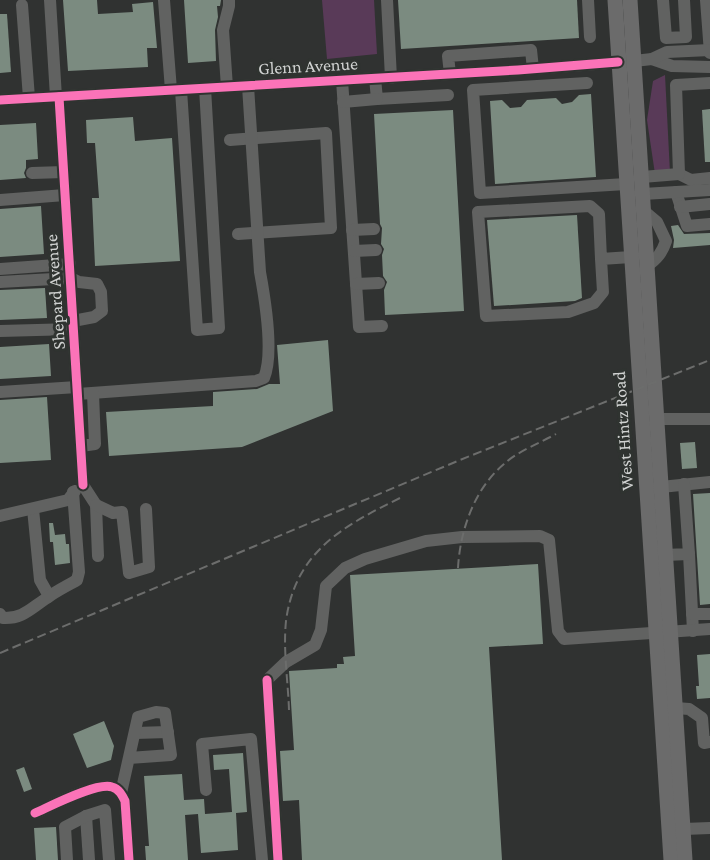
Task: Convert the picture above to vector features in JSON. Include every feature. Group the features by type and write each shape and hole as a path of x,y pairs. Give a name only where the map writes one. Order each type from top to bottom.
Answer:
{"main road":[{"name":"West Hintz Road","path":"615,0 631,257 664,632 676,708 685,860"},
{"name":"West Hintz Road","path":"630,0 665,555 664,632 671,860"}],"street":[{"name":"Shepard Avenue","path":"0,614 3,618 13,618 26,614 49,596 77,580 79,572 81,446 64,172 50,0"},
{"path":"164,0 176,90 196,330 219,328 205,88"},
{"path":"227,87 223,30 229,0"},
{"path":"387,0 391,78"},
{"path":"588,0 591,37"},
{"path":"663,0 666,38 687,37 684,0"},
{"path":"706,0 710,51"},
{"path":"22,5 29,98"},
{"path":"450,74 448,56 531,50 539,86"},
{"name":"Glenn Avenue","path":"0,100 536,69 651,59 668,52 710,51"},
{"path":"651,59 672,66 710,67"},
{"path":"672,66 676,86 679,174"},
{"path":"475,73 473,90 480,193 626,184"},
{"path":"375,78 377,99"},
{"path":"342,80 359,327 382,326"},
{"path":"473,90 587,83"},
{"path":"676,86 710,83"},
{"path":"0,392 77,391 93,393 256,381 264,378 268,357 248,86"},
{"path":"343,102 448,95"},
{"path":"230,140 326,133 331,228 238,234"},
{"path":"32,173 64,172"},
{"path":"642,177 679,174 690,180 710,178"},
{"path":"643,194 710,190"},
{"path":"676,192 687,226 710,224"},
{"path":"0,200 65,195"},
{"path":"680,207 710,204"},
{"path":"590,206 599,214 601,259 603,292 594,303 568,312 486,316 478,212 590,206"},
{"path":"352,230 374,229"},
{"path":"354,251 376,250"},
{"path":"601,259 631,257"},
{"path":"0,269 70,264"},
{"path":"0,282 70,278 79,282 97,284 103,304 102,311 94,317 73,325 0,331"},
{"path":"356,284 379,283"},
{"path":"81,446 95,444 93,393"},
{"path":"657,419 710,419"},
{"path":"661,487 710,482"},
{"path":"684,484 693,631"},
{"path":"0,516 68,500 80,485 96,505 113,513 122,512 129,573 149,567 146,509"},
{"path":"96,505 98,556"},
{"path":"33,508 40,580 49,596"},
{"path":"278,860 267,680 286,662 315,645 321,630 326,586 345,568 365,559 426,541 462,537 540,536 549,540 558,631 564,639 710,629"},
{"path":"665,555 689,554"},
{"path":"692,614 710,614"},
{"path":"676,708 689,709 702,718 704,743 710,742"},
{"path":"121,793 138,717 162,711 165,713 171,755 129,758"},
{"path":"135,733 168,732"},
{"path":"206,790 202,744 251,740 262,860"},
{"path":"35,813 99,787 114,788 121,793 125,801 129,860"},
{"path":"67,860 65,827 86,816 105,810 109,860"},
{"path":"86,816 89,860"},
{"path":"684,829 710,828"}],"shaded area":[{"path":"322,0 374,0 377,54 327,59"},
{"path":"665,75 670,173 655,174 647,120 653,81"}],"building":[{"path":"63,0 97,0 98,14 133,12 132,4 153,2 157,48 147,48 148,67 68,71"},
{"path":"184,0 221,0 220,6 217,6 218,17 215,30 216,61 188,63"},
{"path":"398,0 577,0 579,38 401,49"},
{"path":"0,14 7,14 11,72 0,73"},
{"path":"591,94 596,177 495,184 490,101 502,100 510,108 521,107 527,100 556,98 562,104 572,102 579,95"},
{"path":"710,109 710,162 705,162 702,110"},
{"path":"453,110 464,311 385,315 384,290 387,282 383,276 384,249 381,244 382,228 374,114"},
{"path":"133,117 135,141 172,138 180,261 95,266 92,198 99,198 95,143 87,143 86,120"},
{"path":"36,123 38,159 26,160 24,173 26,178 0,180 0,125"},
{"path":"41,206 44,254 0,257 0,209"},
{"path":"577,215 582,298 575,301 494,306 487,220"},
{"path":"678,225 684,234 710,233 710,245 673,248 671,226"},
{"path":"45,288 47,318 0,320 0,290"},
{"path":"328,340 333,411 242,447 109,456 106,412 213,406 213,392 257,389 269,384 280,384 277,345"},
{"path":"49,344 51,376 0,379 0,347"},
{"path":"47,397 51,460 0,463 0,400"},
{"path":"695,442 697,468 682,469 680,443"},
{"path":"710,493 710,604 700,605 693,494"},
{"path":"49,523 53,523 55,535 65,534 66,544 69,544 70,563 55,565"},
{"path":"538,564 543,644 489,647 502,860 302,860 299,800 283,801 280,751 294,750 289,671 337,668 337,664 344,664 343,657 355,656 350,575"},
{"path":"710,654 710,698 697,699 696,686 699,686 697,655"},
{"path":"104,721 114,746 111,760 87,768 73,734"},
{"path":"243,753 247,812 236,813 238,850 201,853 198,814 185,815 188,860 146,860 145,846 149,846 144,776 182,774 184,800 204,799 205,814 232,812 229,769 214,770 213,755"},
{"path":"24,767 32,789 24,792 16,770"},
{"path":"56,827 58,860 36,860 34,828"}],"railway":[{"path":"0,653 460,460 710,360"},
{"path":"458,568 459,554 470,512 484,486 493,474 510,459 556,434"},
{"path":"289,710 285,632 291,597 300,577 311,559 341,531 400,498"}],"cycle path":[{"path":"0,100 518,70 618,62"},
{"path":"59,97 83,485"},
{"path":"267,680 278,860"},
{"path":"35,813 85,791 105,786 112,787 120,792 125,801 129,860"}]}
